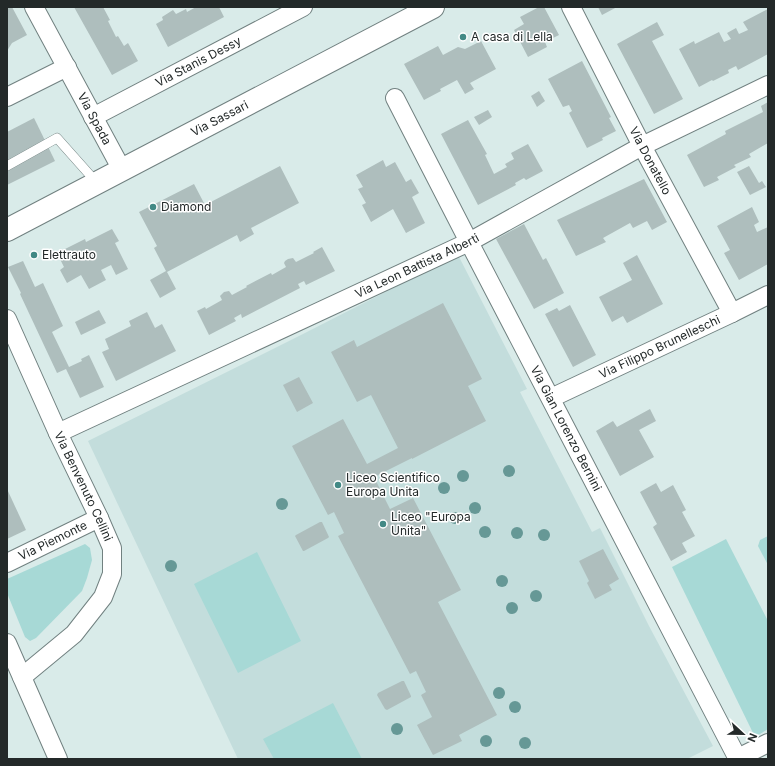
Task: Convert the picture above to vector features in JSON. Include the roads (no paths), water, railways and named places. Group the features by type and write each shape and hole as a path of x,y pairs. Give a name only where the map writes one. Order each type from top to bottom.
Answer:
{"street":[{"name":"Via Spada","path":"34,7 122,170"},
{"name":"Via Stanis Dessy","path":"93,117 303,7"},
{"name":"Via Sassari","path":"7,230 432,7"},
{"name":"Via Donatello","path":"571,7 642,146 732,313"},
{"path":"7,97 67,67"},
{"name":"Via Leon Battista Alberti","path":"58,433 469,242 642,146 768,85"},
{"name":"Via Gian Lorenzo Bernini","path":"395,98 737,759"},
{"name":"Via Filippo Brunelleschi","path":"551,398 768,295"},
{"name":"Via Benvenuto Cellini","path":"7,319 112,548 112,574 103,598 74,634 22,677"},
{"name":"Via Piemonte","path":"7,563 99,518"},
{"path":"7,643 58,759"},
{"path":"737,759 768,743"}],"lane":[{"path":"7,166 58,138 97,183"}],"place":[{"name":"A casa di Lella","path":"463,37"},
{"name":"Diamond","path":"153,207"},
{"name":"Elettrauto","path":"34,255"},
{"name":"Liceo Scientifico Europa Unita","path":"338,485"},
{"name":"Liceo \"Europa Unita\"","path":"383,524"}]}
